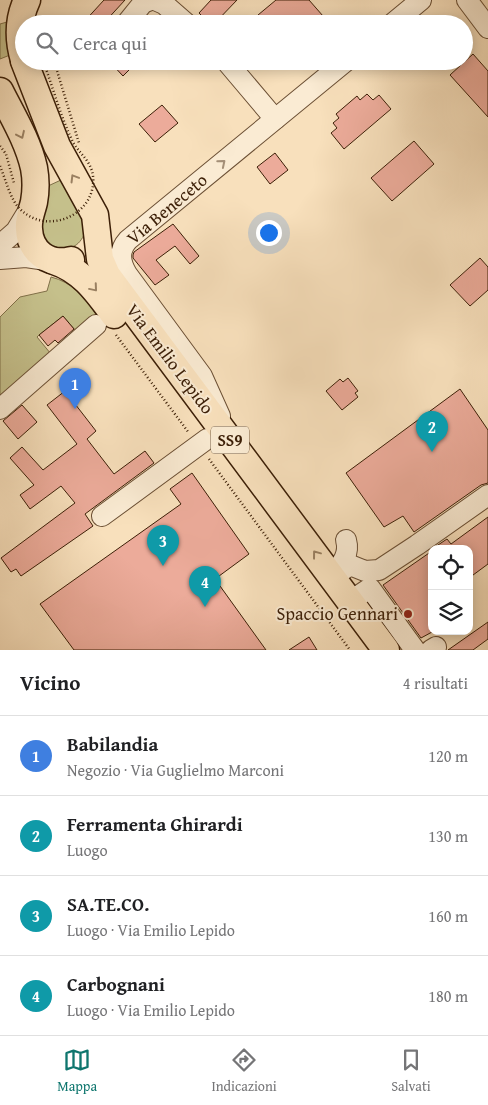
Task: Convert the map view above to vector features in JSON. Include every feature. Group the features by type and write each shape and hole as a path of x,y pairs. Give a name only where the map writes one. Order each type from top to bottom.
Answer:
{"main road":[{"path":"0,12 26,0"},
{"name":"Via Emilio Lepido","path":"22,15 26,0"},
{"name":"Via Emilio Lepido","path":"27,70 57,146 92,210 97,225 100,259 107,276 332,576 362,597 386,650"},
{"name":"Via Emilio Lepido","path":"0,92 32,162 35,177 25,192 31,240 36,251 40,255 75,271 94,287 364,650"},
{"path":"54,261 70,260 84,254 94,241 97,225"}],"street":[{"path":"133,15 143,3 153,0 164,4 177,15"},
{"path":"403,15 421,0"},
{"path":"467,0 488,28"},
{"path":"234,70 275,119"},
{"name":"Via Beneceto","path":"235,446 224,428 205,381 130,279 122,265 121,251 128,240 335,70"},
{"path":"0,245 16,231 30,208 25,192"},
{"path":"0,259 26,257 54,261"},
{"path":"0,408 96,325"},
{"path":"102,516 207,439"},
{"path":"332,576 350,565 365,571 379,570 417,546 488,495"},
{"path":"332,576 343,562 348,548 346,540"},
{"path":"399,567 362,597 415,650"}],"path":[{"path":"0,166 16,204 25,214 37,220 56,222 69,218 80,211 90,195 93,182 91,169 86,158 73,141 46,70"},
{"path":"57,70 77,134"},
{"path":"0,146 25,192"}],"shaded area":[{"path":"7,22 7,40 10,55 0,59 0,24"},
{"path":"61,180 83,215 84,235 75,246 54,249 40,235 48,186"},
{"path":"51,277 71,286 96,314 76,331 63,316 39,335 37,337 51,354 0,398 0,317 20,297 47,291"}],"building":[{"path":"104,0 125,0 111,15 90,15"},
{"path":"211,0 237,0 223,15 201,15 199,13"},
{"path":"276,0 309,0 322,15 258,15"},
{"path":"473,54 488,71 488,117 450,75 455,70 473,70"},
{"path":"117,70 129,70 123,76"},
{"path":"367,94 373,100 379,95 391,109 344,149 331,133 337,128 333,123 339,118 336,114 357,96 360,100"},
{"path":"162,105 178,123 155,142 139,124"},
{"path":"414,141 434,164 392,201 371,178"},
{"path":"275,153 288,170 270,184 257,167"},
{"path":"173,224 199,256 190,264 175,246 156,260 169,275 155,285 133,258 133,255 134,252"},
{"path":"480,258 488,267 488,290 470,306 450,285"},
{"path":"63,316 74,329 58,343 55,340 48,346 39,335"},
{"path":"348,378 358,391 355,393 358,397 342,410 326,391 340,379 343,382"},
{"path":"460,389 488,430 488,483 481,485 414,532 403,516 384,527 346,473"},
{"path":"65,391 96,431 87,439 114,474 145,451 154,463 85,514 93,526 21,576 16,569 11,572 1,558 75,503 61,486 30,509 20,495 34,485 10,458 22,447 43,470 77,444 47,405"},
{"path":"22,405 37,422 18,439 3,421"},
{"path":"192,473 249,554 215,579 266,650 74,650 40,604 181,504 170,489"},
{"path":"488,517 488,564 473,575 473,545 438,545 447,539 451,544"},
{"path":"428,554 428,634 421,638 383,585"},
{"path":"488,622 488,639 473,650 448,650 469,635 473,635 473,632"},
{"path":"309,637 317,650 289,650"}],"place":[{"name":"Babilandia","path":"75,409"},
{"name":"Ferramenta Ghirardi","path":"432,452"},
{"name":"SA.TE.CO.","path":"163,566"},
{"name":"Carbognani","path":"205,607"},
{"name":"Spaccio Gennari","path":"408,614"}]}
